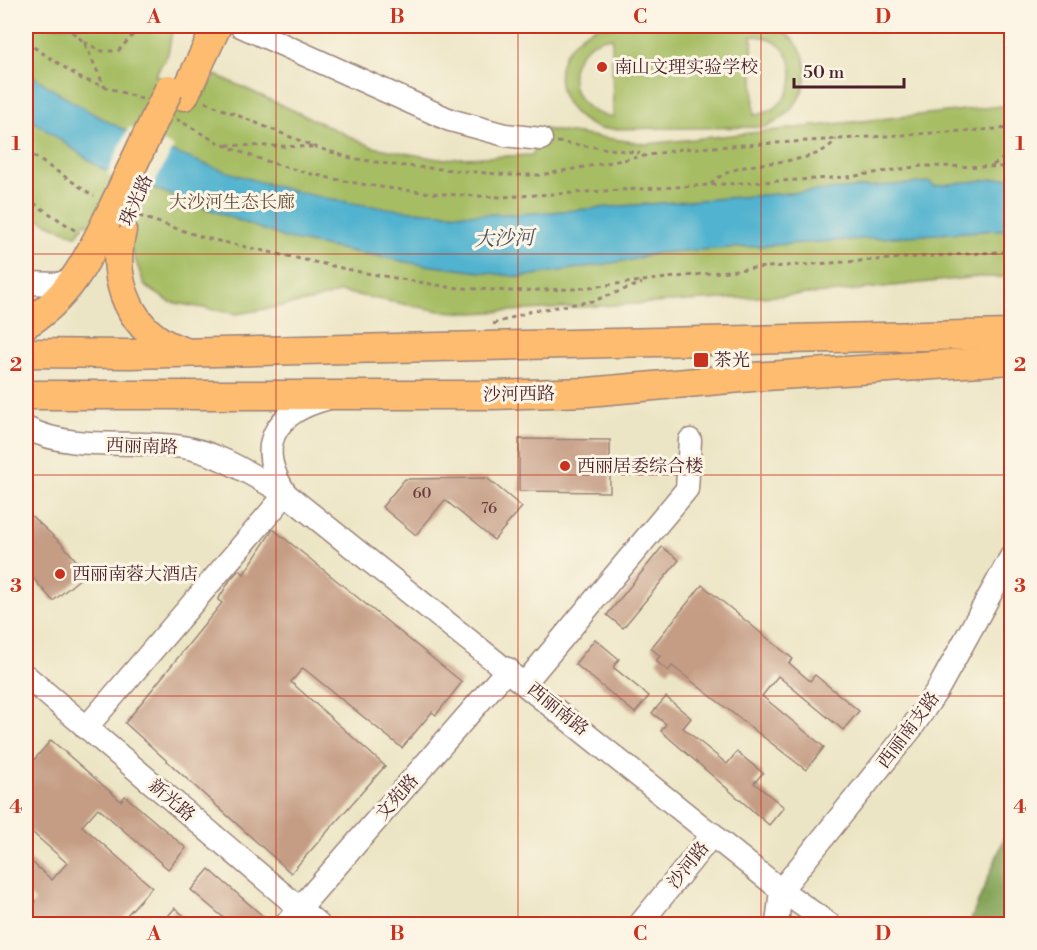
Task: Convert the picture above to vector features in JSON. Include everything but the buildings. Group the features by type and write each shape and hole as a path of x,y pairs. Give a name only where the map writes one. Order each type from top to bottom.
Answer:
{"main road":[{"name":"珠光路","path":"175,101 200,26"},
{"name":"珠光路","path":"26,324 48,309 77,277 111,222 217,26"},
{"name":"珠光路","path":"111,222 117,247 118,273 127,302 137,321 151,336 168,347 190,353"},
{"path":"26,353 190,353 1011,334"},
{"name":"沙河西路","path":"26,395 348,393 494,395 588,392 752,377 1003,364"}],"street":[{"path":"241,26 450,120 505,135 541,140"},
{"path":"26,283 59,284 77,277"},
{"name":"西丽南路","path":"286,494 271,465 272,438 278,425 287,416 303,407 348,393"},
{"name":"西丽南路","path":"26,428 51,438 92,445 169,445 195,449 286,494 517,676 781,890 829,924"},
{"path":"26,441 51,438"},
{"name":"文苑路","path":"293,916 517,676 687,489 690,440"},
{"path":"86,728 286,494"},
{"name":"西丽南支路","path":"781,890 925,709 978,619 1011,555"},
{"name":"新光路","path":"26,676 293,916 318,924"},
{"name":"沙河路","path":"640,924 713,834"},
{"path":"777,924 781,890"}],"path":[{"path":"65,26 84,42 102,51 118,51 141,26"},
{"path":"26,42 61,67 105,88 175,101 315,147 376,163 525,176 644,154 729,145 1011,128"},
{"path":"84,42 105,88"},
{"path":"175,101 222,145 340,180 443,195 501,197 848,177 921,166 1011,167"},
{"path":"541,140 644,154"},
{"path":"711,185 724,172 822,153 836,140"},
{"path":"222,145 315,147"},
{"path":"26,151 111,222"},
{"path":"991,166 1011,152"},
{"path":"26,198 111,222 178,230 234,245 448,287 542,291 754,268 1011,251"},
{"path":"491,324 532,311 600,299 647,280"}],"green space":[{"name":"大沙河生态长廊","path":"26,26 170,26 173,27 168,54 155,75 202,97 216,75 373,147 438,159 532,155 544,129 647,144 1011,105 1011,277 976,277 828,293 473,313 440,311 341,292 311,301 237,314 170,302 145,286 126,235 84,223 77,236 26,214"},
{"path":"599,26 771,26 788,35 799,47 805,61 806,76 802,91 794,106 782,118 766,127 600,129 583,120 570,107 562,93 559,78 562,63 569,48 581,36","holes":["752,36 769,39 781,47 789,59 792,73 790,87 783,100 771,110 754,115","612,38 613,117 596,112 583,103 575,91 573,78 575,64 582,52 594,42"]},
{"path":"1006,834 1011,835 1011,924 969,924"}],"water":[{"name":"大沙河","path":"26,71 74,103 126,131 181,155 238,175 296,191 355,203 413,211 515,214 930,182 934,186 1011,177 1011,229 657,253 631,260 521,277 417,264 288,239 102,169 26,116"}],"pier":[{"path":"129,127 174,147 150,191 107,174"}],"place":[{"name":"南山文理实验学校","path":"602,67"},
{"name":"茶光","path":"701,360"},
{"name":"西丽居委综合楼","path":"565,466"},
{"name":"西丽南蓉大酒店","path":"60,574"}]}
